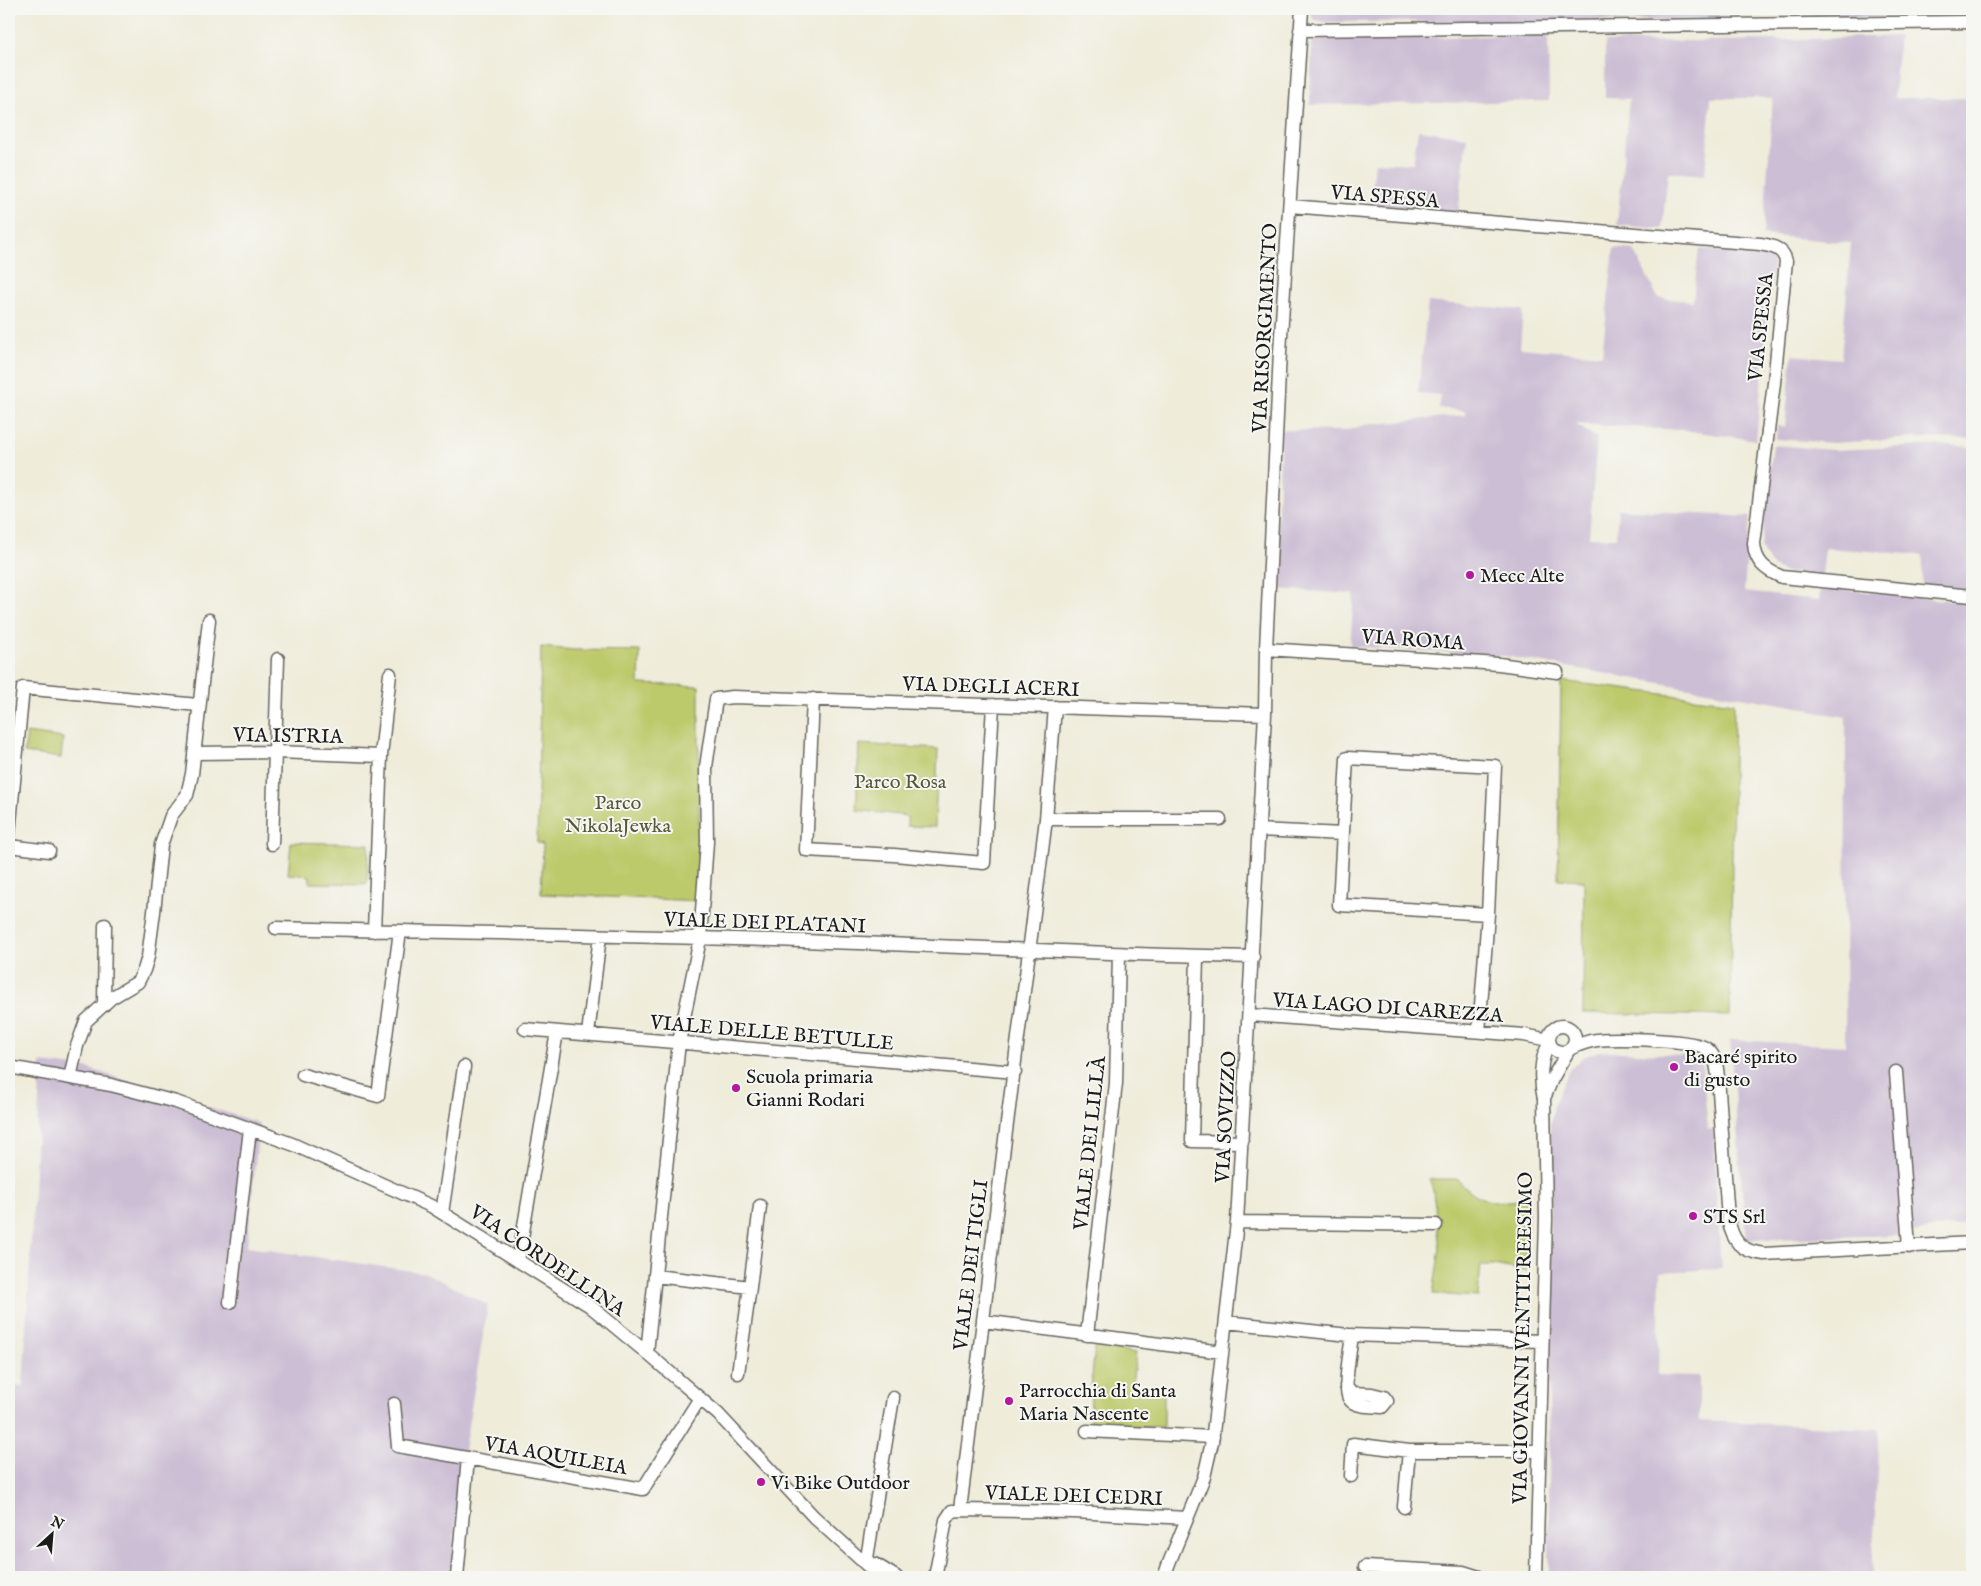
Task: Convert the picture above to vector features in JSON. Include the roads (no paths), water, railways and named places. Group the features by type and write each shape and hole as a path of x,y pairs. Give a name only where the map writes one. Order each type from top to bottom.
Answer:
{"street":[{"name":"VIA RISORGIMENTO","path":"1266,649 1280,352 1302,9"},
{"path":"1300,30 1972,22"},
{"name":"VIA SPESSA","path":"1290,206 1760,244 1781,250 1786,261 1774,383 1754,544 1758,560 1770,572 1782,576 1972,596"},
{"path":"70,1078 81,1032 86,1021 111,998 138,982 148,957 161,845 171,816 186,795 192,774 198,705 209,620"},
{"name":"VIA ROMA","path":"1266,649 1492,663 1557,672"},
{"name":"VIA SOVIZZO","path":"1164,1577 1204,1477 1212,1437 1237,1222 1266,714 1266,649"},
{"path":"272,844 278,660"},
{"path":"374,931 381,756 390,674"},
{"path":"9,833 22,688 198,705"},
{"name":"VIA DEGLI ACERI","path":"700,939 707,842 706,767 716,699 733,696 1266,714"},
{"path":"813,699 806,850 894,854 984,863 993,705"},
{"name":"VIALE DEI TIGLI","path":"960,1510 982,1321 1046,819 1055,707"},
{"name":"VIA ISTRIA","path":"194,753 274,752 381,756"},
{"path":"1479,1032 1488,914 1495,766 1347,758 1339,905 1488,914"},
{"path":"1046,819 1220,819"},
{"path":"1259,830 1343,834"},
{"path":"9,846 49,851"},
{"path":"104,925 104,1005"},
{"name":"VIALE DEI PLATANI","path":"276,928 1030,949 1197,957 1253,957"},
{"path":"303,1075 378,1096 400,931"},
{"path":"588,1034 600,936"},
{"path":"647,1352 679,1042 700,939"},
{"name":"VIALE DEI LILLÀ","path":"1087,1335 1116,1083 1119,954"},
{"path":"1197,957 1192,1141 1242,1142"},
{"name":"VIA LAGO DI CAREZZA","path":"1250,1016 1550,1038"},
{"path":"1598,1039 1564,1027 1555,1028 1550,1038 1552,1048 1559,1052 1598,1039 1689,1042 1700,1045 1712,1054 1718,1077 1728,1219 1731,1233 1736,1243 1754,1252 1764,1254 1972,1243"},
{"name":"VIALE DELLE BETULLE","path":"525,1029 1015,1072"},
{"path":"1570,1049 1575,1040 1572,1031"},
{"path":"518,1261 557,1032"},
{"name":"VIA GIOVANNI VENTITREESIMO","path":"1536,1577 1538,1451 1546,1219 1544,1099 1542,1090 1543,1052 1550,1038"},
{"name":"VIA GIOVANNI VENTITREESIMO","path":"1544,1099 1552,1079 1570,1049"},
{"name":"VIA CORDELLINA","path":"9,1067 111,1085 176,1102 292,1144 431,1206 590,1306 647,1352 718,1414 826,1527 880,1577"},
{"path":"442,1213 464,1067"},
{"path":"1896,1072 1909,1247"},
{"path":"230,1302 250,1129"},
{"path":"738,1373 760,1206"},
{"path":"1237,1222 1436,1226"},
{"path":"655,1276 750,1287"},
{"path":"982,1321 1222,1352"},
{"path":"1226,1322 1352,1335 1542,1340"},
{"path":"1346,1386 1352,1335"},
{"name":"VIA AQUILEIA","path":"394,1404 398,1446 643,1489 700,1398"},
{"path":"867,1558 893,1398"},
{"path":"1087,1431 1212,1437"},
{"path":"1352,1476 1354,1444 1409,1451 1538,1451"},
{"path":"1404,1507 1409,1451"},
{"path":"457,1577 468,1458"},
{"path":"935,1577 946,1520 952,1511 960,1510"},
{"name":"VIALE DEI CEDRI","path":"960,1510 1074,1512 1187,1518"},
{"name":"VIA CORDELLINA","path":"826,1527 888,1574 896,1577"},
{"path":"1364,1568 1463,1572 1479,1577"}],"place":[{"name":"Mecc Alte","path":"1470,575"},
{"name":"Bacaré spirito di gusto","path":"1674,1067"},
{"name":"Scuola primaria Gianni Rodari","path":"736,1088"},
{"name":"STS Srl","path":"1693,1216"},
{"name":"Parrocchia di Santa Maria Nascente","path":"1009,1401"},
{"name":"Vi Bike Outdoor","path":"761,1482"}],"park label":[{"name":"Parco Rosa","path":"900,781"},
{"name":"Parco NikolaJewka","path":"618,814"}]}
